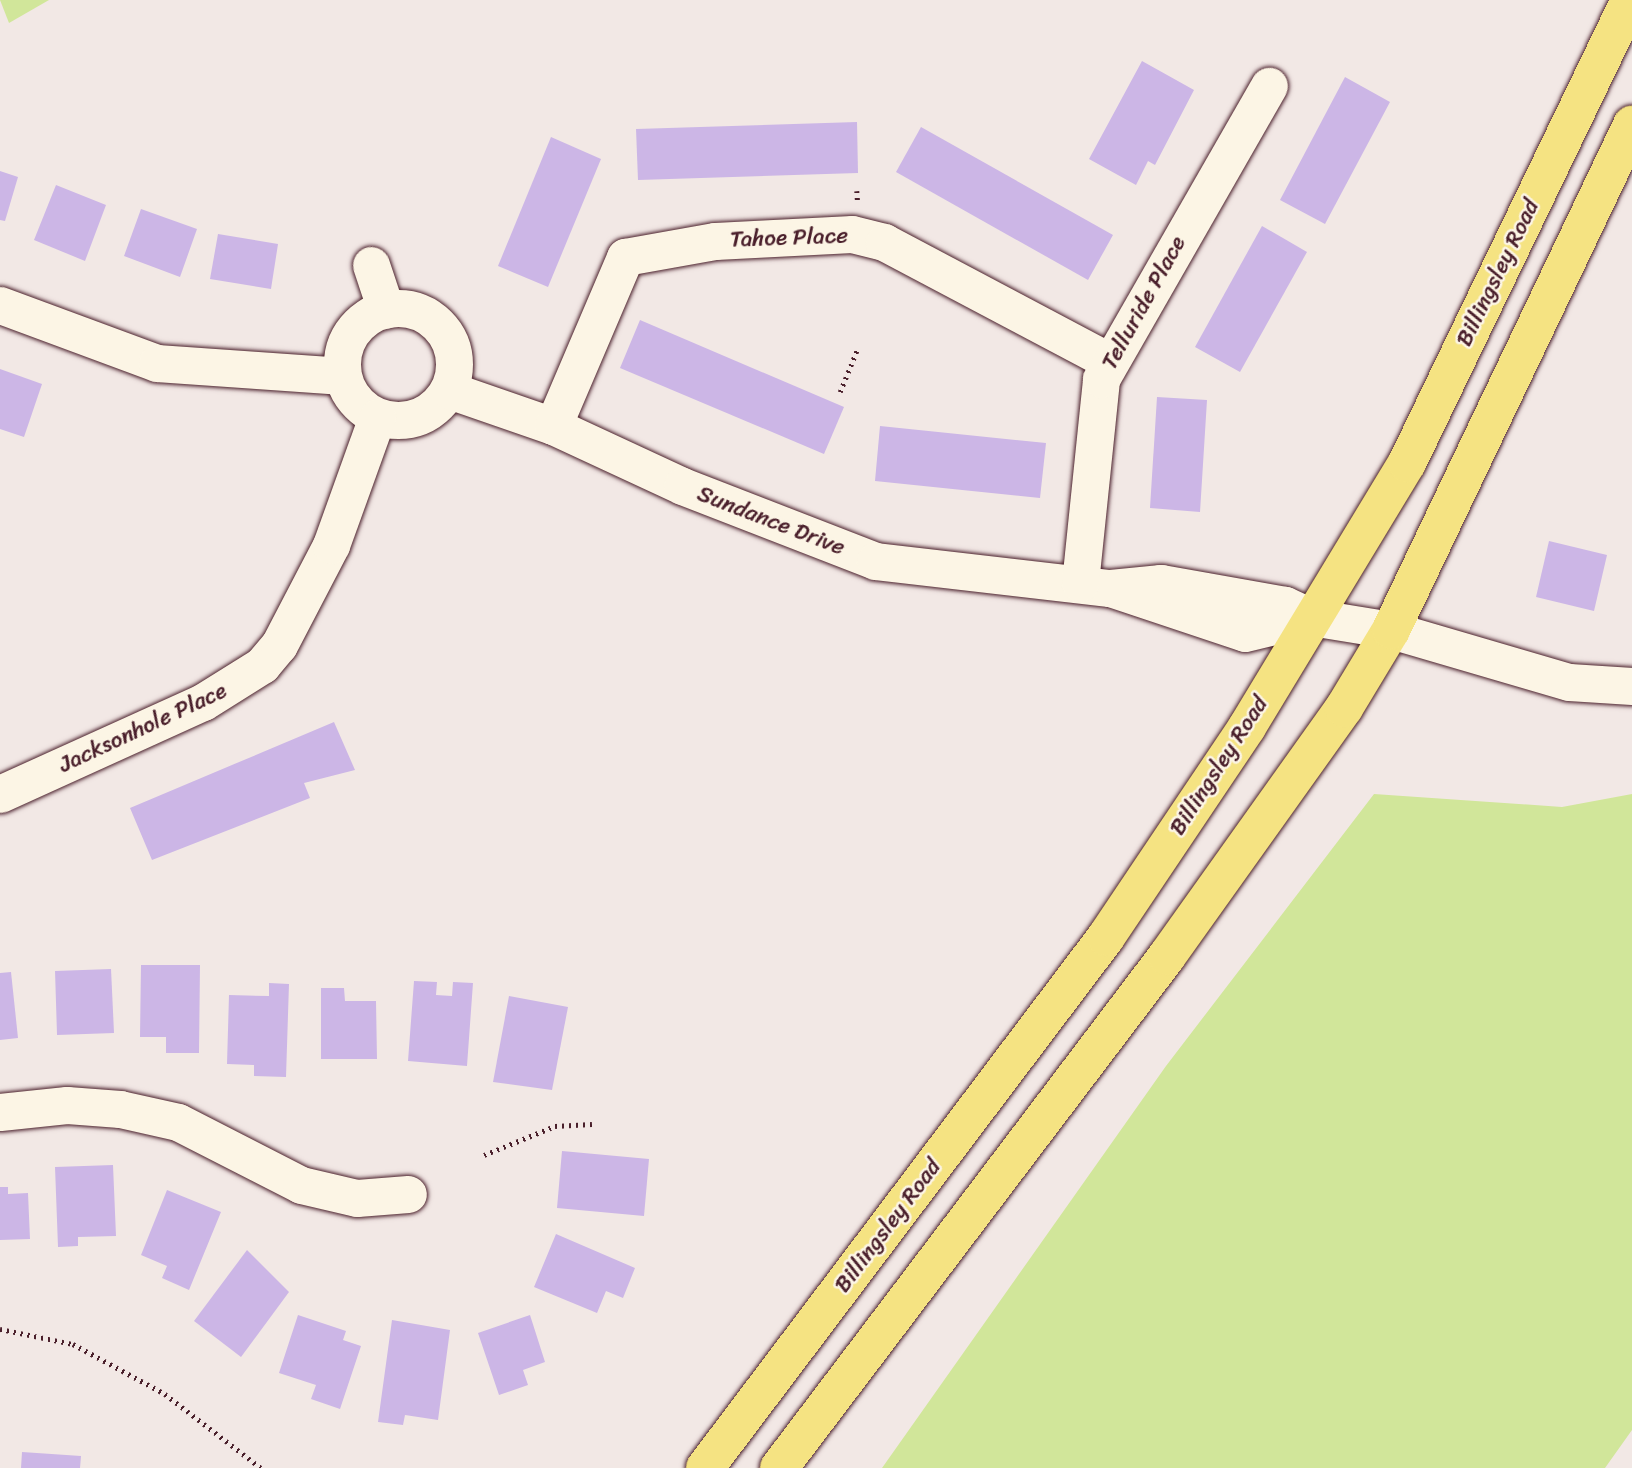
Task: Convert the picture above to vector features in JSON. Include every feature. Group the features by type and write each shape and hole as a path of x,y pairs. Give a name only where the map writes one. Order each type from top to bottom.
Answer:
{"main road":[{"name":"Billingsley Road","path":"705,1468 1105,937 1247,727 1311,617 1407,463 1630,0"},
{"path":"779,1468 1309,762 1391,630 1632,125"}],"street":[{"name":"Telluride Place","path":"1095,586 1094,409 1109,361 1269,86"},
{"name":"Tahoe Place","path":"552,426 625,257 715,241 852,234 884,242 1109,361"},
{"path":"371,265 386,310"},
{"path":"0,305 156,363 343,376"},
{"path":"386,310 415,310 446,334 454,352 449,390 410,420 377,417 361,407 343,376 349,338 360,322 386,310"},
{"name":"Sundance Drive","path":"449,390 552,426 682,486 875,561 1095,586 1245,634 1311,617 1391,630 1569,682 1632,686"},
{"name":"Jacksonhole Place","path":"0,794 203,702 262,665 279,645 331,545 377,417"},
{"path":"0,1112 68,1105 120,1109 178,1122 301,1185 357,1198 408,1194"}],"path":[{"path":"840,391 857,350"},
{"path":"484,1155 555,1126 592,1124"},
{"path":"0,1329 84,1350 165,1394 261,1468"}],"green space":[{"path":"0,0 49,0 9,23"},
{"path":"1374,794 1562,807 1632,794 1632,1430 1605,1468 882,1468 1166,1066"}],"building":[{"path":"1142,61 1194,90 1155,165 1148,161 1136,185 1089,159"},
{"path":"1345,77 1390,102 1325,224 1280,200"},
{"path":"857,122 858,173 638,180 636,129"},
{"path":"921,127 1113,235 1088,280 896,172"},
{"path":"551,137 601,159 548,287 498,266"},
{"path":"0,171 18,177 5,221 0,220"},
{"path":"56,185 106,205 85,261 34,240"},
{"path":"141,209 197,229 180,277 124,256"},
{"path":"1262,226 1307,252 1240,372 1195,347"},
{"path":"218,234 278,244 271,289 210,279"},
{"path":"640,320 844,407 824,454 620,368"},
{"path":"0,369 42,384 24,437 0,429"},
{"path":"1157,397 1207,400 1200,512 1150,508"},
{"path":"880,426 1046,443 1040,498 875,481"},
{"path":"1549,541 1607,555 1594,611 1536,597"},
{"path":"334,722 355,770 304,783 310,798 152,860 130,808"},
{"path":"141,965 200,965 199,1053 166,1053 166,1037 140,1037"},
{"path":"111,969 114,1033 57,1035 55,971"},
{"path":"11,972 18,1038 0,1040 0,973"},
{"path":"414,981 437,982 436,995 452,996 453,982 473,983 467,1066 408,1061"},
{"path":"269,983 289,984 286,1077 254,1076 254,1065 227,1064 229,995 269,996"},
{"path":"321,988 344,988 345,1001 376,1001 377,1059 321,1059"},
{"path":"509,996 568,1007 552,1090 493,1082"},
{"path":"562,1151 649,1159 644,1216 557,1208"},
{"path":"113,1165 116,1236 78,1237 78,1246 58,1247 55,1167"},
{"path":"0,1187 8,1187 8,1194 28,1193 30,1239 0,1240"},
{"path":"167,1190 221,1212 189,1290 162,1278 167,1266 141,1255"},
{"path":"556,1234 635,1268 623,1298 606,1291 597,1313 534,1287"},
{"path":"247,1250 289,1292 241,1357 194,1321"},
{"path":"298,1315 346,1331 343,1340 361,1346 340,1409 311,1399 316,1385 279,1373"},
{"path":"530,1315 545,1362 523,1370 528,1385 499,1395 478,1333"},
{"path":"392,1320 450,1330 438,1420 405,1415 403,1425 378,1422"},
{"path":"22,1452 81,1456 80,1468 21,1468"}]}
